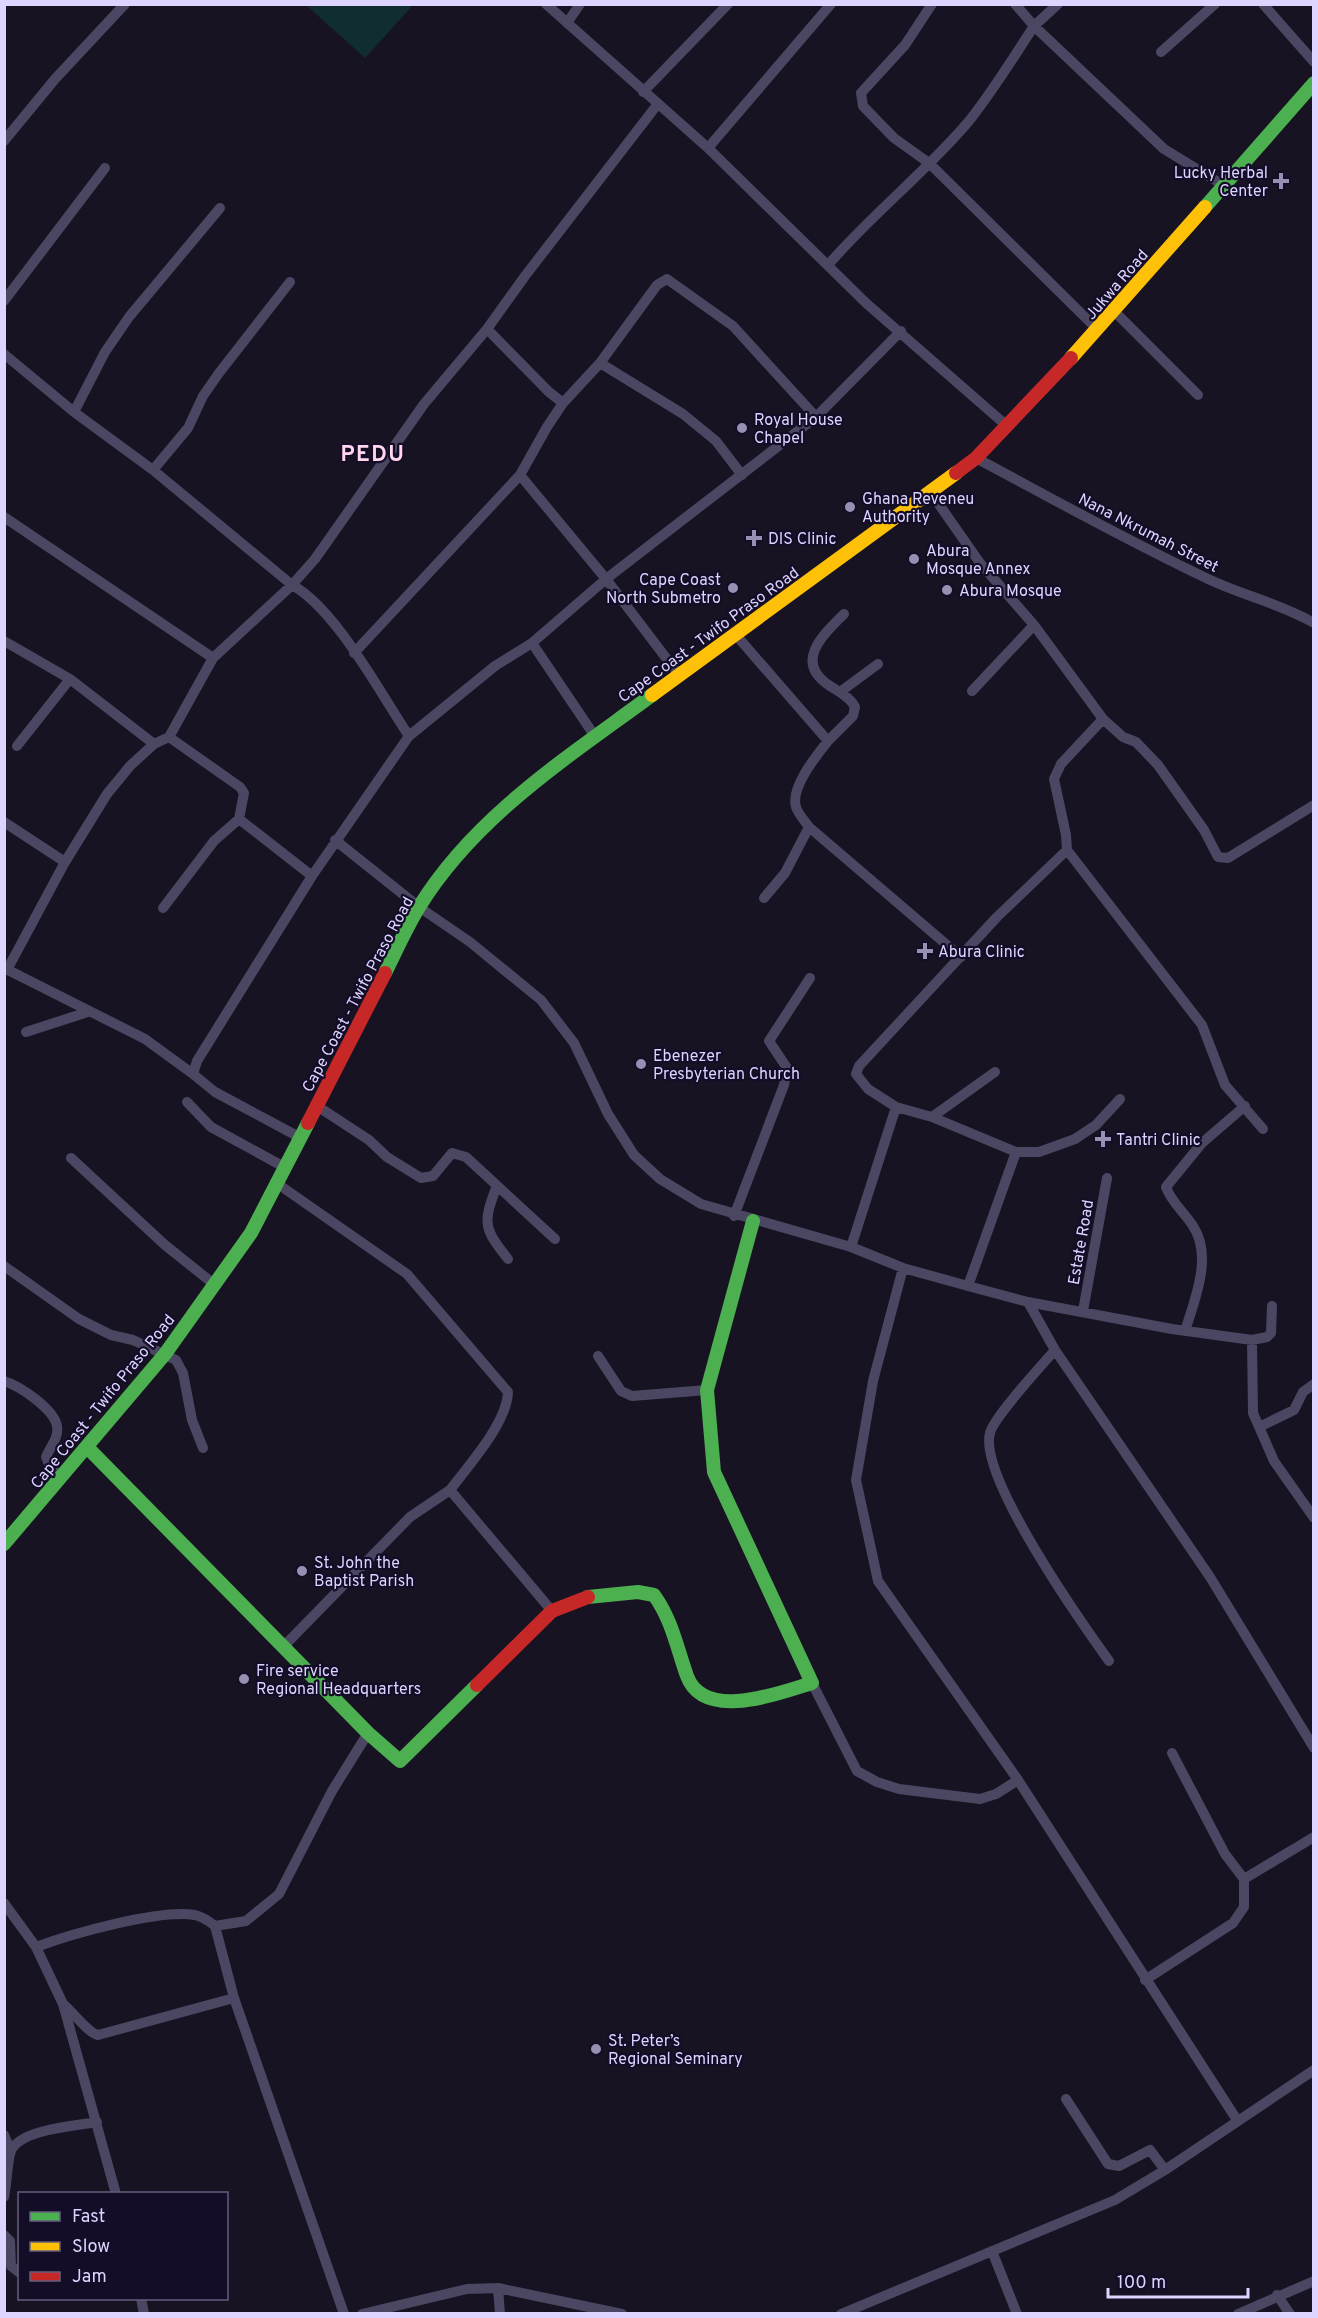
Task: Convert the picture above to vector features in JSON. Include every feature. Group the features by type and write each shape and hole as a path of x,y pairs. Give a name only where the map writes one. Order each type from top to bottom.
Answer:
{"main road":[{"name":"Jukwa Road","path":"931,493 976,458 1098,330 1314,82"},
{"name":"Cape Coast - Twifo Praso Road","path":"4,1544 165,1354 251,1233 275,1182 301,1138 419,907 479,831 538,779 594,735 931,493"},
{"path":"87,1447 285,1645 368,1733 400,1761 552,1611 588,1597 606,1593 654,1595 667,1612 691,1684 712,1700 729,1702 750,1700 812,1683 739,1521 714,1472 707,1390 753,1221"}],"street":[{"path":"4,141 55,79 125,4"},
{"path":"546,4 708,148 866,303 901,331 1007,426"},
{"path":"567,23 580,4"},
{"path":"644,92 728,4"},
{"path":"708,148 831,4"},
{"path":"932,4 905,45 861,93 863,106 894,138 929,163 1098,330"},
{"path":"1015,4 1034,26 1164,149 1191,168 1223,185"},
{"path":"828,265 858,231 929,163 969,120 1034,26 1058,4"},
{"path":"1161,52 1215,4"},
{"path":"1263,4 1314,62"},
{"path":"301,1138 215,1092 145,1039 6,969 65,862 107,794 130,766 154,744 169,737 213,658 292,585 315,559 424,404 487,329 557,233 657,105"},
{"path":"4,302 105,168"},
{"path":"74,412 105,352 129,317 220,208"},
{"path":"354,653 520,475 563,403 600,363 657,285 667,279 733,326 816,417"},
{"path":"153,470 188,428 203,396 219,373 290,282"},
{"path":"1114,311 1198,395"},
{"path":"487,329 549,392 563,403"},
{"path":"193,1074 197,1061 335,840 409,736 495,666 532,643 606,579 816,417 901,331"},
{"path":"4,371 9,358 74,412 153,470 322,609 409,736"},
{"path":"600,363 683,414 716,441 742,475"},
{"name":"Nana Nkrumah Street","path":"976,458 1142,548 1214,582 1285,607 1314,623"},
{"path":"520,475 606,579 679,675"},
{"path":"931,493 980,563 1034,625 1103,719 1123,738 1136,742 1158,765 1204,830 1218,857 1222,860 1228,858 1314,805"},
{"path":"4,517 213,658"},
{"path":"844,614 819,639 812,658 816,674 854,704 854,711 828,741 797,789 795,800 797,810 809,827 961,957"},
{"path":"972,691 1034,625"},
{"path":"736,635 828,741"},
{"path":"4,640 70,679 154,744"},
{"path":"532,643 594,735"},
{"path":"840,692 879,664"},
{"path":"17,746 70,679"},
{"path":"1103,719 1061,764 1054,779 1067,850 1202,1025 1225,1085 1263,1129"},
{"path":"163,908 214,841 239,819 244,793 240,787 169,737"},
{"path":"239,819 312,876"},
{"path":"4,822 65,862"},
{"path":"764,898 784,873 809,827"},
{"path":"335,840 419,907 470,942 547,1008 574,1043 608,1114 634,1155 660,1179 700,1204 734,1216 851,1247 903,1268 1028,1302 1185,1331 1252,1340 1269,1335 1272,1306"},
{"path":"1067,850 1004,910 859,1066 856,1074 858,1080 896,1107 932,1117 1016,1152 1039,1152 1075,1139 1096,1125 1120,1099"},
{"path":"734,1216 784,1086 788,1068 769,1041 810,978"},
{"path":"26,1032 88,1012"},
{"path":"932,1117 995,1072"},
{"path":"187,1102 211,1127 284,1167"},
{"path":"317,1106 369,1140 387,1157 412,1174 428,1178 447,1156 457,1154 466,1157 555,1239"},
{"path":"1185,1331 1202,1266 1200,1241 1192,1224 1166,1187 1202,1143 1245,1106"},
{"path":"851,1247 896,1107"},
{"path":"968,1286 1016,1152"},
{"path":"71,1158 165,1245 215,1285"},
{"name":"Estate Road","path":"1083,1311 1107,1178"},
{"path":"275,1182 407,1274 508,1392 508,1406 479,1452 450,1490 410,1517 285,1645"},
{"path":"498,1186 487,1216 488,1228 490,1236 508,1259"},
{"path":"4,1266 79,1319 111,1335 133,1340 176,1360 183,1373 192,1420 203,1448"},
{"path":"903,1268 873,1381 856,1480 878,1581 1018,1780 1237,2120"},
{"path":"1028,1302 1055,1350 1210,1577 1314,1748"},
{"path":"1252,1340 1251,1403 1259,1426 1274,1461 1314,1518"},
{"path":"1055,1350 993,1425 988,1449 998,1479 1054,1581 1109,1661"},
{"path":"598,1356 621,1390 632,1396 707,1390"},
{"path":"4,1381 18,1385 53,1415 58,1427 56,1439 46,1457 50,1467 62,1477"},
{"path":"1259,1426 1294,1410 1303,1392 1314,1384"},
{"path":"450,1490 552,1611"},
{"path":"812,1683 857,1770 877,1782 899,1789 970,1799 988,1797 1018,1780"},
{"path":"215,1926 246,1921 279,1894 332,1791 368,1733"},
{"path":"1145,1980 1233,1923 1244,1907 1244,1879 1225,1854 1172,1753"},
{"path":"1244,1879 1314,1837"},
{"path":"4,1903 36,1947 63,2004 116,2192"},
{"path":"36,1947 64,1936 144,1919 194,1915 206,1919 215,1926 234,1998 344,2313"},
{"path":"63,2004 77,2015 90,2032 98,2035 234,1998"},
{"path":"841,2313 1094,2210 1165,2170 1314,2070"},
{"path":"1066,2099 1108,2164 1119,2166 1150,2150 1165,2170"},
{"path":"4,2197 11,2151 18,2142 34,2133 97,2122"},
{"path":"4,2135 11,2151"},
{"path":"4,2235 10,2241 11,2266 18,2271"},
{"path":"992,2251 1017,2313"},
{"path":"1238,2313 1314,2281"},
{"path":"362,2313 467,2289 498,2289 622,2313"},
{"path":"498,2289 500,2313"},
{"path":"1277,2295 1290,2313"}],"green space":[{"path":"306,5 413,5 365,58"}],"traffic: fast":[{"path":"1205,207 1314,83"},
{"path":"385,973 419,907 467,844 495,816 556,765 652,695"},
{"path":"4,1544 165,1354 251,1233 308,1123"},
{"path":"588,1597 638,1592 654,1595 670,1624 687,1676 696,1690 709,1698 725,1701 744,1700 781,1693 812,1683 714,1472 707,1390 753,1221"},
{"path":"87,1447 368,1733 400,1761 477,1685"}],"traffic: slow":[{"path":"1071,358 1205,207"},
{"path":"652,695 956,473"}],"traffic: jam":[{"path":"956,473 976,458 1071,358"},
{"path":"308,1123 385,973"},
{"path":"477,1685 552,1611 588,1597"}],"place":[{"name":"Lucky Herbal Center","path":"1281,181"},
{"name":"Royal House Chapel","path":"742,428"},
{"name":"Ghana Reveneu Authority","path":"850,507"},
{"name":"DIS Clinic","path":"754,538"},
{"name":"Abura Mosque Annex","path":"914,559"},
{"name":"Cape Coast North Submetro","path":"733,588"},
{"name":"Abura Mosque","path":"947,590"},
{"name":"Abura Clinic","path":"925,951"},
{"name":"Ebenezer Presbyterian Church","path":"641,1064"},
{"name":"Tantri Clinic","path":"1103,1139"},
{"name":"St. John the Baptist Parish","path":"302,1571"},
{"name":"Fire service Regional Headquarters","path":"244,1679"},
{"name":"St. Peter’s Regional Seminary","path":"596,2049"}],"district":[{"name":"PEDU","path":"373,453"}]}
